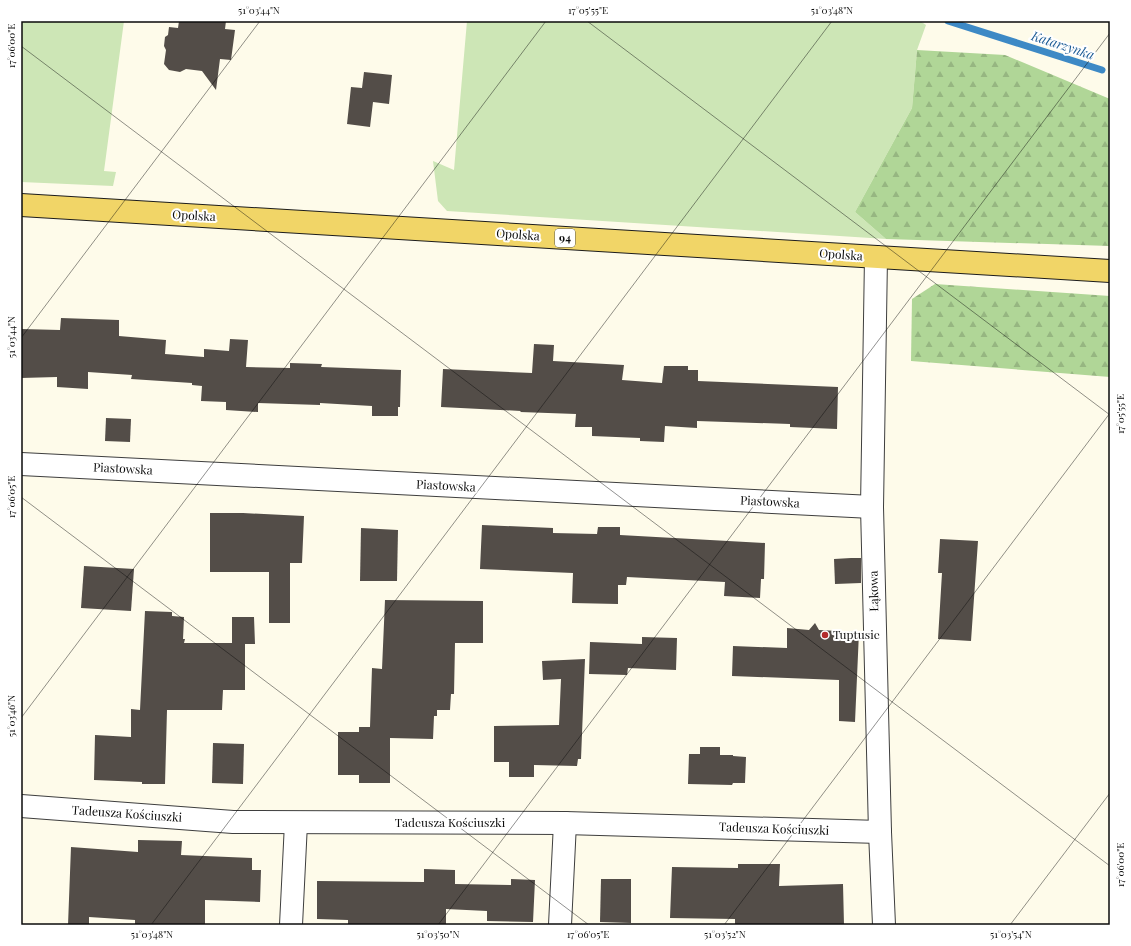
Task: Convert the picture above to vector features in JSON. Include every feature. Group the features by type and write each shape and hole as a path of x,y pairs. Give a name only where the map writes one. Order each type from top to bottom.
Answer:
{"main road":[{"name":"Opolska","path":"21,205 1110,270"}],"street":[{"name":"Łąkowa","path":"876,257 872,507 880,832 884,925"},
{"name":"Piastowska","path":"21,464 872,507"},
{"name":"Tadeusza Kościuszki","path":"21,806 234,822 565,823 880,832"},
{"path":"291,925 296,823"},
{"path":"560,925 565,823"}],"green space":[{"path":"21,21 124,21 104,171 116,172 113,186 21,182"},
{"path":"467,21 920,21 926,25 917,50 912,108 855,212 886,239 447,211 438,201 433,161 454,170"},
{"path":"917,50 1005,55 1110,99 1110,246 886,239 855,212 912,108"},
{"path":"935,284 1110,296 1110,377 911,361 912,299"}],"building":[{"path":"179,21 226,21 225,29 235,30 231,60 220,59 216,90 202,71 186,69 180,72 169,70 164,64 166,50 164,46 165,37 168,35 169,27 178,28"},
{"path":"364,72 392,75 389,104 373,102 370,127 347,124 351,87 362,88"},
{"path":"61,318 119,320 119,336 166,340 165,354 204,357 204,349 229,351 230,339 248,340 246,367 290,368 290,363 322,364 321,367 401,370 400,407 398,407 398,416 372,416 372,406 320,403 320,405 258,403 258,412 226,410 226,402 201,401 202,386 192,385 192,383 131,379 132,375 88,372 88,389 57,387 57,377 21,378 21,329 60,330"},
{"path":"534,344 554,345 553,361 624,365 622,380 662,383 664,366 688,366 688,370 698,370 698,381 838,387 837,429 790,427 790,424 697,421 697,428 665,426 664,442 640,441 640,438 592,436 592,427 575,427 576,414 441,407 443,369 532,373"},
{"path":"106,418 131,419 130,442 105,441"},
{"path":"210,513 304,516 302,563 290,563 290,623 269,623 269,572 210,572"},
{"path":"482,525 553,528 553,533 597,534 598,527 620,527 620,535 765,543 764,579 761,579 760,598 724,596 725,582 627,577 626,585 618,585 618,604 572,603 573,573 480,569"},
{"path":"361,528 398,530 397,581 360,581"},
{"path":"940,539 978,541 971,641 938,639 942,573 938,573"},
{"path":"861,558 861,583 835,584 834,559"},
{"path":"84,566 134,569 131,611 81,608"},
{"path":"385,600 483,601 483,643 455,643 454,694 451,694 450,710 437,710 437,716 434,716 433,739 390,738 390,783 359,783 359,775 338,775 338,732 359,732 359,727 370,727 372,668 382,669"},
{"path":"145,611 172,612 172,616 184,617 184,643 232,643 232,617 254,617 255,644 245,644 245,690 223,690 222,710 167,710 165,784 142,784 142,782 94,780 95,735 131,737 131,709 140,710"},
{"path":"815,623 819,630 859,632 855,722 839,721 839,680 732,676 733,646 787,648 787,628 809,630"},
{"path":"642,637 677,638 676,670 628,668 627,675 589,674 590,642 642,644"},
{"path":"585,659 581,759 578,759 577,766 534,765 534,777 509,777 509,762 494,762 494,726 559,725 561,679 543,680 542,661"},
{"path":"213,743 244,744 243,784 212,783"},
{"path":"700,747 720,747 720,755 746,757 745,783 733,783 732,785 688,784 689,754 700,754"},
{"path":"138,840 182,841 181,855 252,858 252,870 261,870 260,902 205,900 205,925 135,925 135,920 89,917 89,925 68,925 71,847 138,852"},
{"path":"738,864 780,864 779,886 843,884 844,925 735,925 735,919 670,918 672,867 738,868"},
{"path":"424,869 455,870 455,884 511,885 511,879 535,880 533,922 487,921 487,911 446,909 446,925 348,924 348,920 317,919 317,881 424,882"},
{"path":"601,879 631,879 631,923 600,922"}],"waterway":[{"name":"Katarzynka","path":"948,21 1102,70"}],"place":[{"name":"Tuptusie","path":"825,635"}]}
